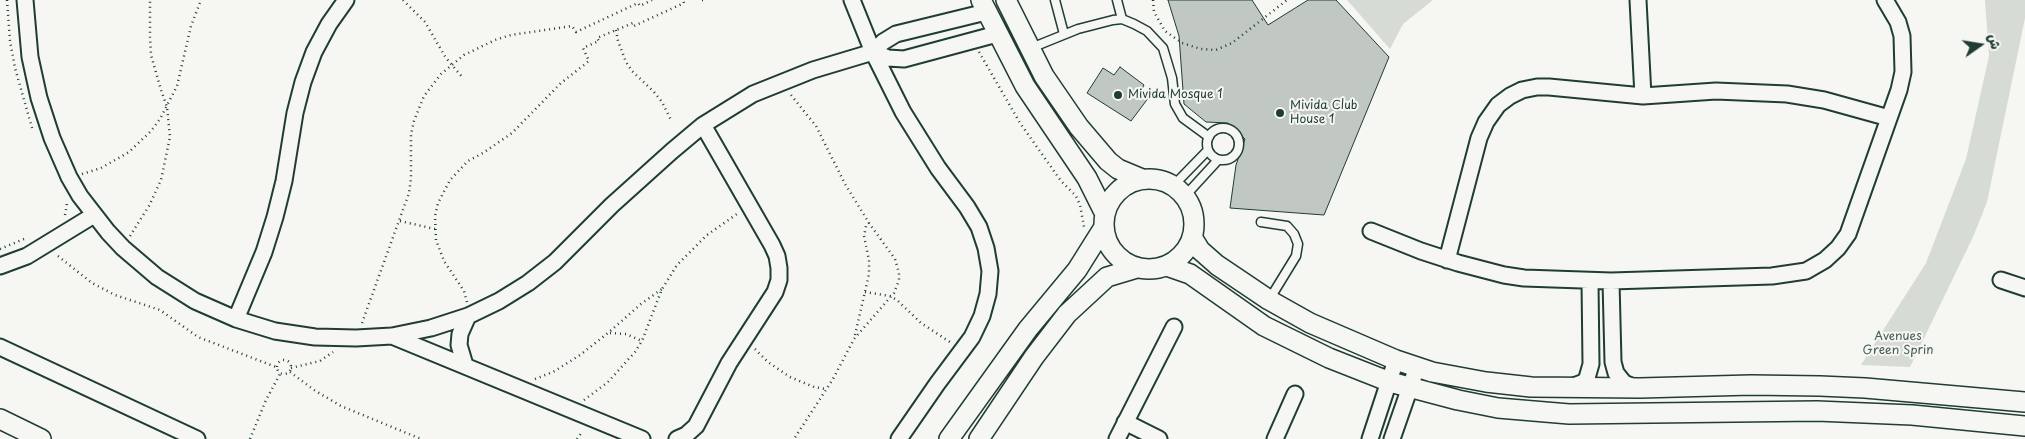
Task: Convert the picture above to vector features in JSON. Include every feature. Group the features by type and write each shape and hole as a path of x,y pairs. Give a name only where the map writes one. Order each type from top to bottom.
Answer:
{"street":[{"path":"25,0 30,58 39,98 52,138 69,177 94,215 123,248 157,277 195,301 236,319 275,331 316,337 356,338 392,336 431,328 468,316 499,301 528,283 555,262 624,194 703,125 728,109 780,82 873,52 883,42 896,34 984,6 997,34 1038,107 1087,178 1104,220 1106,241 1114,253 1124,262 1137,268 1152,270 1167,266 1178,259 1187,249 1192,237 1193,216 1179,191 1158,180 1142,179 1118,169 1099,152 1061,102 1029,48 1006,0"},
{"path":"236,319 264,252 275,217 284,181 295,113 303,82 314,52 329,24 346,0"},
{"path":"852,0 873,52 920,141 979,226 986,248 990,271 988,294 982,316 972,337 936,384 899,439"},
{"path":"1638,0 1643,96"},
{"path":"1371,231 1447,260 1504,275 1538,279 1590,282 1786,275 1806,271 1832,254 1848,234 1899,90 1903,72 1902,36 1898,22 1885,0"},
{"path":"873,52 888,58 904,58 997,34"},
{"path":"1447,260 1479,138 1486,122 1498,106 1510,96 1522,90 1537,87 1643,96 1716,91 1787,94 1824,100 1889,118"},
{"path":"677,439 686,435 696,426 744,338 775,292 779,274 777,256 703,125"},
{"path":"949,439 1028,329 1077,270 1104,220 1114,194 1132,182 1142,179"},
{"path":"0,266 26,256 94,215"},
{"path":"1192,237 1200,250 1211,261 1269,300 1310,323 1396,360 1432,372 1486,382 1564,388 1640,388"},
{"path":"1167,266 1190,274 1264,326 1290,340 1390,382 1458,400 1498,408 1552,413 1608,414 1692,411 1817,411 1912,415 2025,426"},
{"path":"979,439 1034,357 1067,314 1107,277 1137,268"},
{"path":"2001,280 2025,288"},
{"path":"1611,281 1615,368 1624,382 1634,388 1751,384 1838,386 2025,402"},
{"path":"1564,388 1584,382 1590,371 1590,282"},
{"path":"465,365 459,345 461,330 468,316"},
{"path":"1117,439 1174,327"},
{"path":"392,336 642,439"},
{"path":"0,346 197,439"},
{"path":"1370,439 1396,360"},
{"path":"1392,439 1417,367"},
{"path":"1275,439 1295,394"},
{"path":"0,420 41,439"},
{"path":"1125,422 1159,439"}],"lane":[{"path":"1055,0 1064,34"},
{"path":"1117,0 1122,19"},
{"path":"1029,48 1064,34 1113,20 1122,19 1147,31 1163,48 1172,78 1175,104 1183,118 1209,137"},
{"path":"1219,128 1226,128 1237,135 1239,141 1236,154 1231,159 1218,160 1179,191 1208,150 1209,137 1219,128"},
{"path":"1208,150 1218,160"},
{"path":"1261,222 1287,226 1294,234 1298,244 1296,256 1269,300"}],"path":[{"path":"7,0 10,41 15,68 33,129"},
{"path":"123,248 149,206 161,180 170,137 167,107 158,82 152,55 150,0"},
{"path":"69,177 102,168 129,152 151,131 167,107 177,86 191,26 200,0"},
{"path":"403,0 425,22 462,78"},
{"path":"356,338 400,222 409,193 411,134 416,114 432,84 451,64 464,55 495,40 511,35 572,26 576,32 638,3 640,6 652,0"},
{"path":"468,316 468,304 464,291 439,251 435,229 438,203 450,180 468,161 498,144 519,127 561,83 589,61 584,48 599,42 597,38 633,22 634,26 684,3 683,0"},
{"path":"1153,0 1154,12 1165,31 1182,43 1201,49 1216,50 1232,43 1287,0"},
{"path":"616,30 626,62 640,80 662,102 672,122"},
{"path":"973,40 999,90 1020,124 1061,181 1076,196 1082,215 1083,231"},
{"path":"780,82 816,126 868,223 898,266 899,280 890,296 854,339 826,389 794,439"},
{"path":"62,219 67,208 64,196"},
{"path":"569,408 608,382 626,363 642,340 662,289 677,265 697,244 749,206"},
{"path":"400,222 435,229"},
{"path":"854,339 869,274 869,260 864,236 868,223"},
{"path":"0,249 29,237"},
{"path":"58,256 92,283 116,295 160,310 198,337 276,367 280,374"},
{"path":"512,384 540,378 553,372 608,333 641,304 662,289"},
{"path":"865,292 890,296 903,304 921,323 962,350"},
{"path":"608,333 626,334 642,340"},
{"path":"744,338 778,370 801,382 826,389"},
{"path":"291,368 320,362 335,351"},
{"path":"276,367 278,362 286,360 291,368 290,372"},
{"path":"280,374 283,375 290,372"},
{"path":"290,372 314,390 341,406 421,439"},
{"path":"250,439 270,391 280,374"},
{"path":"577,439 582,432"}],"green space":[{"path":"1347,0 1433,0 1403,24 1390,49"},
{"name":"Avenues Green Sprin","path":"1985,0 2025,0 2025,18 1987,202 1973,237 1910,367 1861,365 1926,263 1966,159 1989,56"}],"building":[{"name":"Mivida Club House 1","path":"1168,0 1252,0 1268,25 1308,0 1336,0 1389,57 1324,215 1230,208 1236,165 1245,139 1228,123 1206,122 1184,104 1179,36"},
{"name":"Mivida Mosque 1","path":"1120,67 1144,85 1141,91 1149,97 1131,121 1087,93 1103,68 1114,75"}],"place":[{"name":"Mivida Mosque 1","path":"1118,95"},
{"name":"Mivida Club House 1","path":"1280,113"}]}
